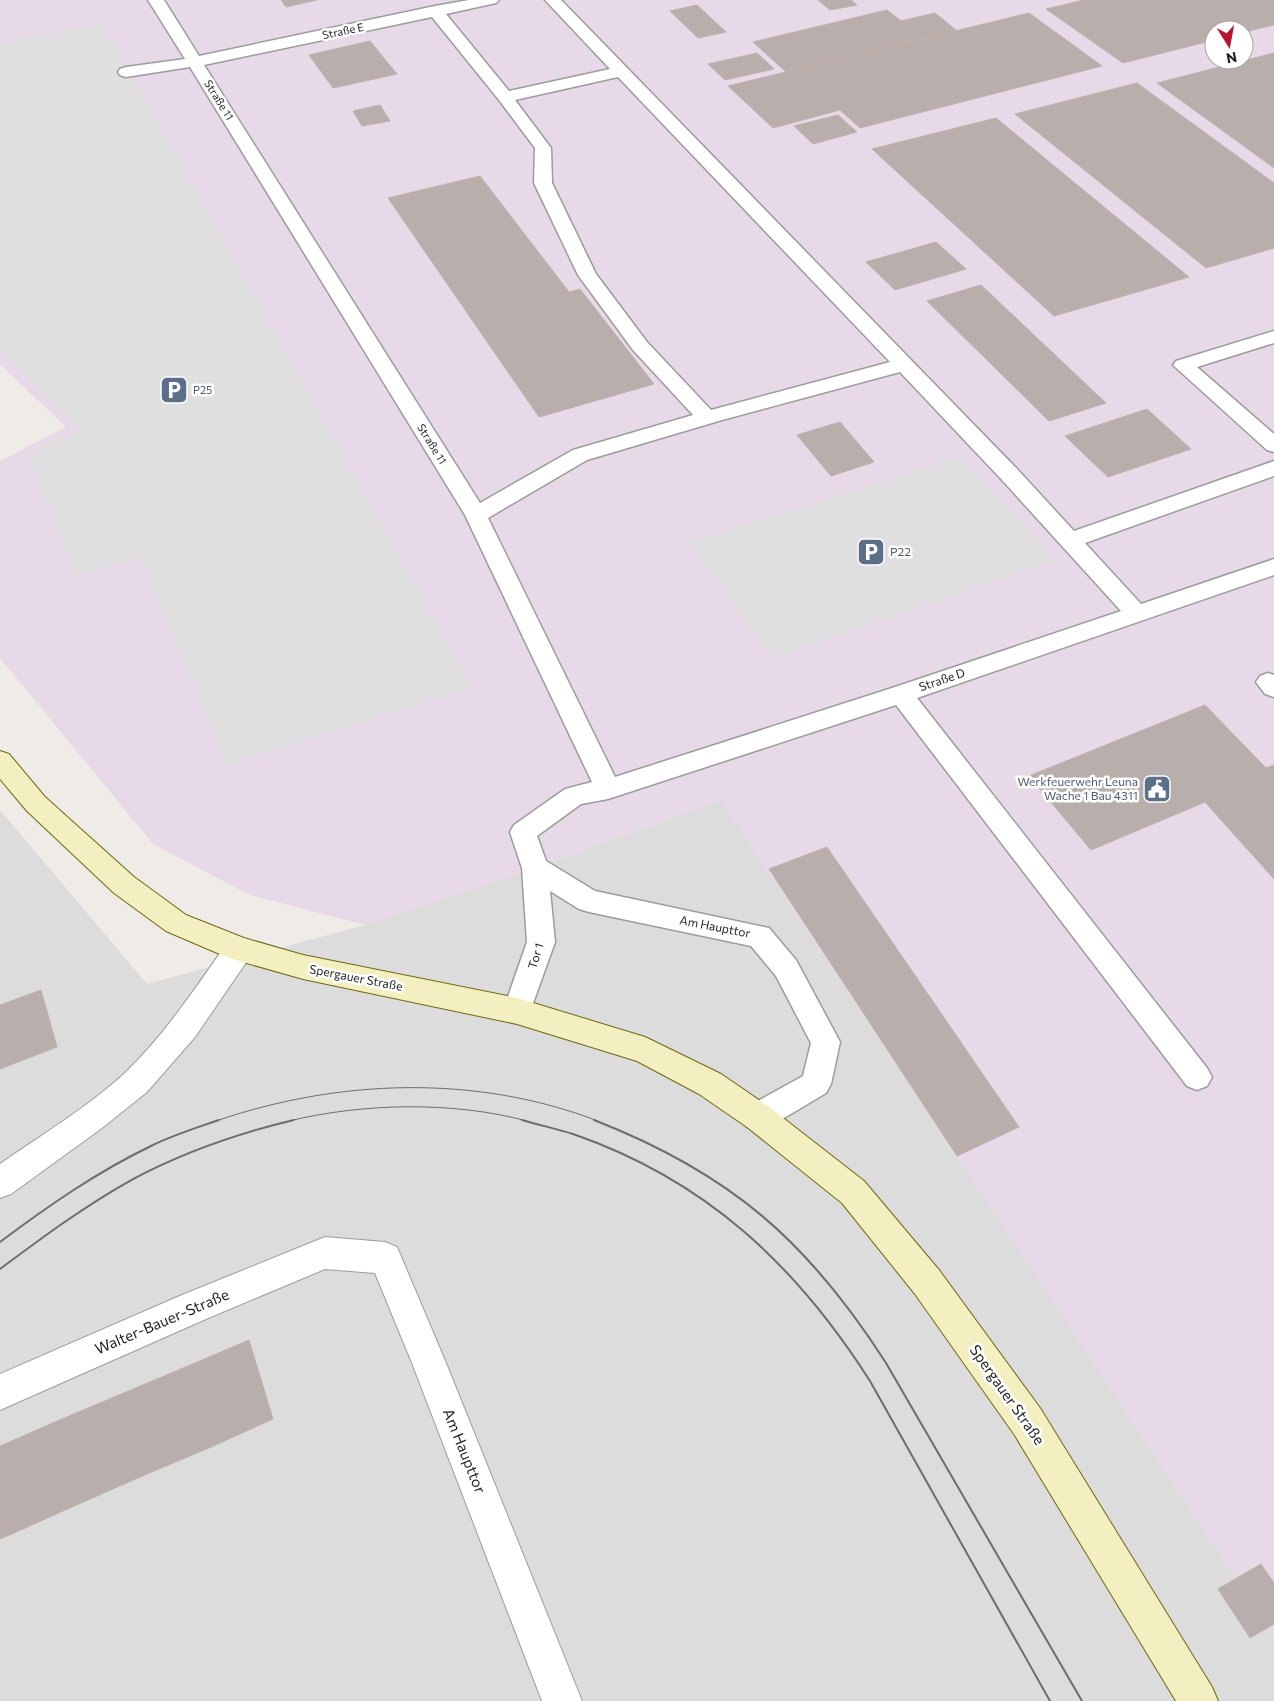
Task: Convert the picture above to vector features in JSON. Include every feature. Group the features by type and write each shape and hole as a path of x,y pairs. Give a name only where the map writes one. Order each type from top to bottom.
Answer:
{"main road":[{"name":"Spergauer Straße","path":"0,761 36,804 124,885 176,923 239,949 311,969 517,1011 645,1050 710,1084 764,1122 852,1192 927,1282 1027,1421 1198,1701"}],"street":[{"path":"0,1183 91,1118 136,1082 184,1028 239,949"},
{"name":"Walter-Bauer-Straße","path":"0,1392 194,1307 325,1253"},
{"name":"Am Haupttor","path":"325,1253 385,1258 429,1363 562,1701"}],"lane":[{"name":"Straße 11","path":"156,0 476,515 608,789"},
{"name":"Straße E","path":"126,72 195,62 490,0"},
{"path":"553,0 1071,540 1137,614"},
{"path":"435,11 505,97 543,148 543,183 587,275 640,346 707,417"},
{"path":"505,97 621,71"},
{"path":"1274,337 1183,366 1274,444"},
{"path":"476,515 580,455 707,417 904,365"},
{"path":"1071,540 1274,468"},
{"name":"Straße D","path":"608,789 901,694 1274,567"},
{"path":"901,694 1196,1077"},
{"path":"535,868 523,832 574,796 608,789"},
{"name":"Tor 1","path":"517,1011 542,942 535,868"},
{"name":"Am Haupttor","path":"535,868 589,901 759,936 786,968 826,1042 816,1084 764,1122"}],"shaded area":[{"path":"0,0 1274,0 1274,1636 1268,1627 1250,1638 1218,1589 1236,1578 721,800 535,868 365,925 250,895 153,844 0,658 0,461 66,427 0,364"},
{"name":"P25","path":"103,23 472,687 228,765 140,558 75,575 28,453 81,429 0,351 0,44"},
{"name":"P22","path":"960,457 1056,560 772,658 688,543"},
{"path":"721,800 1236,1578 1219,1589 1249,1638 1268,1627 1274,1636 1274,1701 0,1701 0,810 147,984 365,925 535,868"}],"building":[{"path":"281,0 317,0 286,7"},
{"path":"818,0 851,0 857,5 830,10"},
{"path":"1084,0 1274,0 1274,25 1254,30 1254,20 1204,20 1204,43 1123,63 1046,9"},
{"path":"697,5 726,32 698,38 670,11"},
{"path":"887,10 923,38 786,72 753,42"},
{"path":"935,13 957,31 923,38 901,21"},
{"path":"1029,13 1102,66 860,128 840,110 773,128 728,86"},
{"path":"370,41 397,74 333,88 309,55"},
{"path":"757,53 774,69 725,80 708,64"},
{"path":"1274,53 1274,168 1157,83 1208,70 1254,70 1254,58"},
{"path":"1137,83 1274,183 1274,248 1206,268 1015,114"},
{"path":"380,105 390,121 362,126 353,111"},
{"path":"838,115 857,132 813,144 794,126"},
{"path":"996,118 1189,277 1054,316 872,149"},
{"path":"480,176 569,292 580,289 654,384 539,417 388,198"},
{"path":"936,242 966,269 895,290 866,262"},
{"path":"981,285 1106,403 1049,421 927,301"},
{"path":"1147,409 1191,449 1108,477 1065,436"},
{"path":"840,422 874,462 831,476 797,435"},
{"name":"Werkfeuerwehr Leuna Wache 1 Bau 4311","path":"1205,705 1266,768 1274,765 1274,879 1205,802 1091,850 1029,776"},
{"path":"827,847 1019,1127 957,1156 769,869"},
{"path":"41,990 57,1047 0,1069 0,1005"},
{"path":"249,1340 273,1419 211,1447 188,1366"},
{"path":"188,1366 211,1447 147,1474 126,1392"},
{"path":"126,1392 147,1474 81,1503 62,1419"},
{"path":"62,1419 81,1503 14,1533 0,1457 0,1446"},
{"path":"0,1457 14,1533 0,1539"},
{"path":"1261,1564 1274,1583 1274,1624 1250,1638 1218,1589"}],"tram line":[{"path":"217,1121 262,1107 310,1097 358,1090 407,1088 456,1089 504,1095 552,1106 598,1121"},
{"path":"289,1121 347,1111 408,1107 439,1107 469,1110 527,1121"},
{"path":"0,1269 82,1210 152,1169 212,1144 294,1120"},
{"path":"522,1120 573,1134 621,1153 665,1176 706,1202 744,1231 779,1264 811,1300 870,1381 1050,1701"},
{"path":"594,1120 686,1163 726,1188 762,1216 795,1246 827,1281 857,1320 886,1363 1082,1701"},
{"path":"0,1242 55,1203 111,1167 159,1142 217,1121"}],"place":[{"name":"P25","path":"174,390"},
{"name":"P22","path":"871,552"},
{"name":"Werkfeuerwehr Leuna Wache 1 Bau 4311","path":"1157,789"}]}
